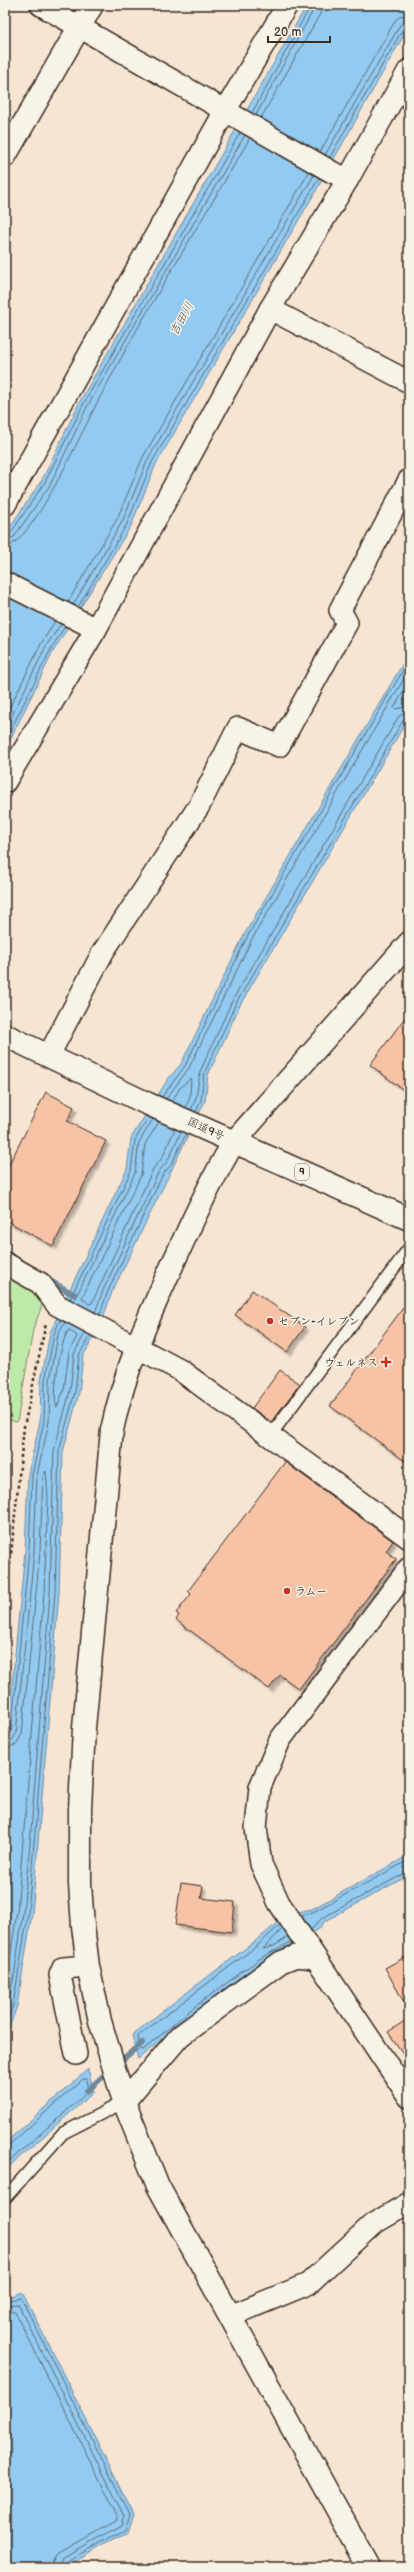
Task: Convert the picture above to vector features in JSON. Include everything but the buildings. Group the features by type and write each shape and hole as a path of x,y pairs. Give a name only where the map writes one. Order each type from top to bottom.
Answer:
{"main road":[{"path":"5,156 92,5"},
{"path":"369,2567 158,2186 122,2093 107,2045 88,1966 80,1884 80,1810 84,1728 112,1430 121,1388 136,1346 213,1177 234,1142 409,943"},
{"name":"国道9号","path":"5,1034 146,1103 409,1219"}],"street":[{"path":"41,5 340,176"},
{"path":"5,505 231,114 287,5"},
{"path":"5,782 96,629 270,309 340,176 409,70"},
{"path":"270,309 409,382"},
{"path":"49,1055 103,952 199,806 238,728 279,746 346,623 340,610 409,480"},
{"path":"5,582 96,629"},
{"path":"5,1263 40,1283 58,1305 180,1370 409,1538"},
{"path":"409,1568 280,1740 260,1787 256,1828 260,1858 269,1885 302,1940 409,2097"},
{"path":"122,2093 180,2036 281,1962 296,1956 314,1958"},
{"path":"76,2054 60,1975 63,1968 88,1966"},
{"path":"230,2316 308,2284 373,2224 409,2203"}],"lane":[{"path":"270,1436 409,1248"},
{"path":"5,2198 63,2133 122,2093"}],"path":[{"path":"5,1613 24,1427 37,1358 47,1319 58,1305"}],"green space":[{"path":"5,1270 16,1276 44,1300 33,1330 17,1422 5,1419"}],"water":[{"name":"吉田川","path":"307,5 409,5 409,26 317,189 156,464 131,526 54,650 5,750 5,534 42,480 80,401"},
{"path":"409,653 409,717 240,1005 208,1075 205,1101 112,1292 100,1327 62,1306 127,1169 131,1138 168,1079 181,1064 244,935"},
{"path":"61,1308 99,1329 83,1356 79,1393 63,1452 59,1593 32,1914 17,2006 5,2039 5,1757 25,1551 28,1474 40,1421 41,1381 50,1333"},
{"path":"409,1855 409,1875 324,1922 319,1929 266,1959 196,2011 138,2059 132,2035 280,1921 302,1911 312,1909"},
{"path":"88,2069 94,2092 5,2170 5,2143"},
{"path":"5,2288 8,2297 22,2292 134,2515 128,2531 66,2567 5,2567"}],"waterway":[{"path":"46,1279 75,1295"},
{"path":"117,2064 142,2043"},
{"path":"87,2091 110,2070"}],"place":[{"name":"セブン-イレブン","path":"270,1321"},
{"name":"ウェルネス","path":"386,1362"},
{"name":"ラムー","path":"287,1591"}]}
